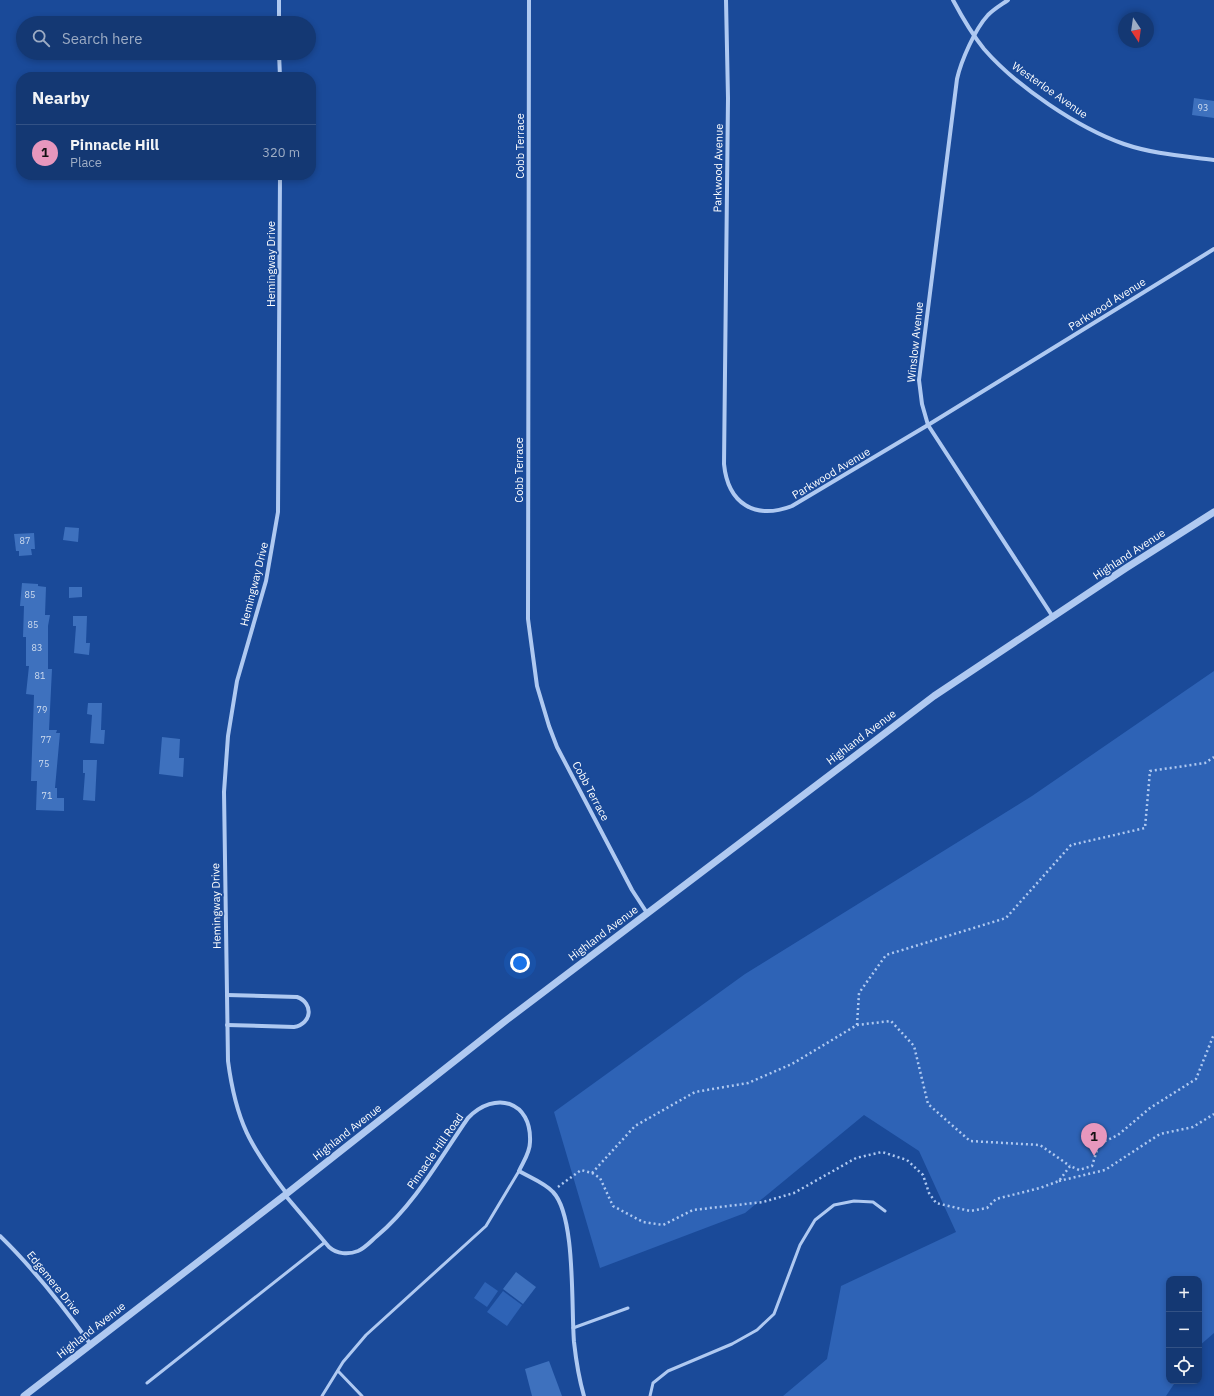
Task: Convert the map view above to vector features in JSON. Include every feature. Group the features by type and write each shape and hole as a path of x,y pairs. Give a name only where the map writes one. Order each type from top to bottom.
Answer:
{"street":[{"path":"279,0 279,16"},
{"name":"Cobb Terrace","path":"529,0 528,619 533,666 536,686 557,747 632,890 647,913"},
{"name":"Parkwood Avenue","path":"726,0 728,98 724,464 727,482 732,494 740,502 756,510 769,511 785,509 928,425 1214,249"},
{"name":"Westerloe Avenue","path":"953,0 975,36 1008,72 1071,118 1105,136 1143,149 1214,160"},
{"name":"Winslow Avenue","path":"1008,0 988,16 975,36 962,62 956,79 919,380 922,404 928,425 1053,617"},
{"path":"279,60 280,72"},
{"name":"Hemingway Drive","path":"280,180 280,480 278,512 266,581 237,681 228,736 224,826 227,1025 229,1068 232,1090 241,1122 255,1149 286,1194"},
{"name":"Highland Avenue","path":"24,1396 286,1194 504,1022 934,696 1214,512"},
{"path":"227,996 297,997 306,1002 309,1011 307,1020 303,1024 294,1027 227,1025"},
{"name":"Pinnacle Hill Road","path":"286,1194 324,1242 334,1251 352,1253 364,1247 388,1227 406,1209 468,1118 486,1104 494,1102 508,1103 521,1112 529,1127 530,1144 519,1171"},
{"path":"519,1171 553,1191 566,1216 574,1343 584,1396"},
{"name":"Edgemere Drive","path":"0,1236 18,1253 47,1287 91,1345"}],"lane":[{"path":"322,1396 338,1371 366,1334 486,1226 519,1171"},
{"path":"650,1396 653,1383 668,1371 732,1344 757,1330 774,1314 800,1244 814,1220 834,1205 854,1200 873,1202 885,1211"},
{"path":"147,1384 324,1242"},
{"path":"574,1328 628,1308"},
{"path":"338,1371 362,1396"}],"path":[{"path":"857,1025 859,993 886,955 1006,918 1071,845 1145,828 1150,771 1205,763 1214,757"},
{"path":"592,1173 635,1126 695,1092 748,1083 792,1064 857,1025 891,1021 914,1046 928,1104 970,1141 1040,1145 1070,1166 1079,1170 1092,1166 1099,1144 1118,1135 1150,1108 1196,1079 1214,1034"},
{"path":"553,1191 581,1170 592,1173 600,1178 613,1206 643,1222 664,1225 693,1210 763,1202 794,1193 856,1158 882,1152 907,1160 923,1175 929,1193 936,1203 970,1211 987,1208 996,1199 1105,1170 1160,1134 1192,1127 1214,1114"},
{"path":"1059,1181 1070,1166"}],"shaded area":[{"path":"1214,671 1214,1333 1202,1343 1202,1276 1166,1276 1166,1384 1174,1384 1166,1396 783,1396 827,1359 841,1286 956,1232 919,1151 864,1115 745,1213 600,1268 554,1112 745,974 1032,796"},
{"path":"485,1282 498,1291 487,1307 474,1298"},
{"path":"503,1291 522,1305 507,1326 487,1312"}],"building":[{"path":"1194,98 1214,101 1214,118 1192,115"},
{"path":"65,527 79,528 78,542 63,540"},
{"path":"34,533 35,549 31,549 32,555 19,556 19,551 16,551 14,534"},
{"path":"22,583 38,584 38,586 46,587 45,615 50,615 48,626 48,669 52,669 49,730 57,730 56,733 60,733 55,788 57,788 57,798 64,798 64,811 36,810 37,781 31,781 34,695 26,694 29,666 26,666 26,637 23,637 24,606 20,606"},
{"path":"69,587 82,587 82,597 69,598"},
{"path":"73,616 87,616 86,643 90,643 89,655 74,653 76,626 73,626"},
{"path":"88,703 102,703 101,730 105,730 104,744 90,743 92,715 87,714"},
{"path":"162,737 180,739 179,758 184,758 183,777 159,774"},
{"path":"83,760 97,760 95,801 83,800 85,773 83,773"},
{"path":"516,1272 536,1287 523,1304 503,1289"},
{"path":"549,1361 562,1396 532,1396 525,1369"}],"place":[{"name":"Pinnacle Hill","path":"1094,1156"}]}
